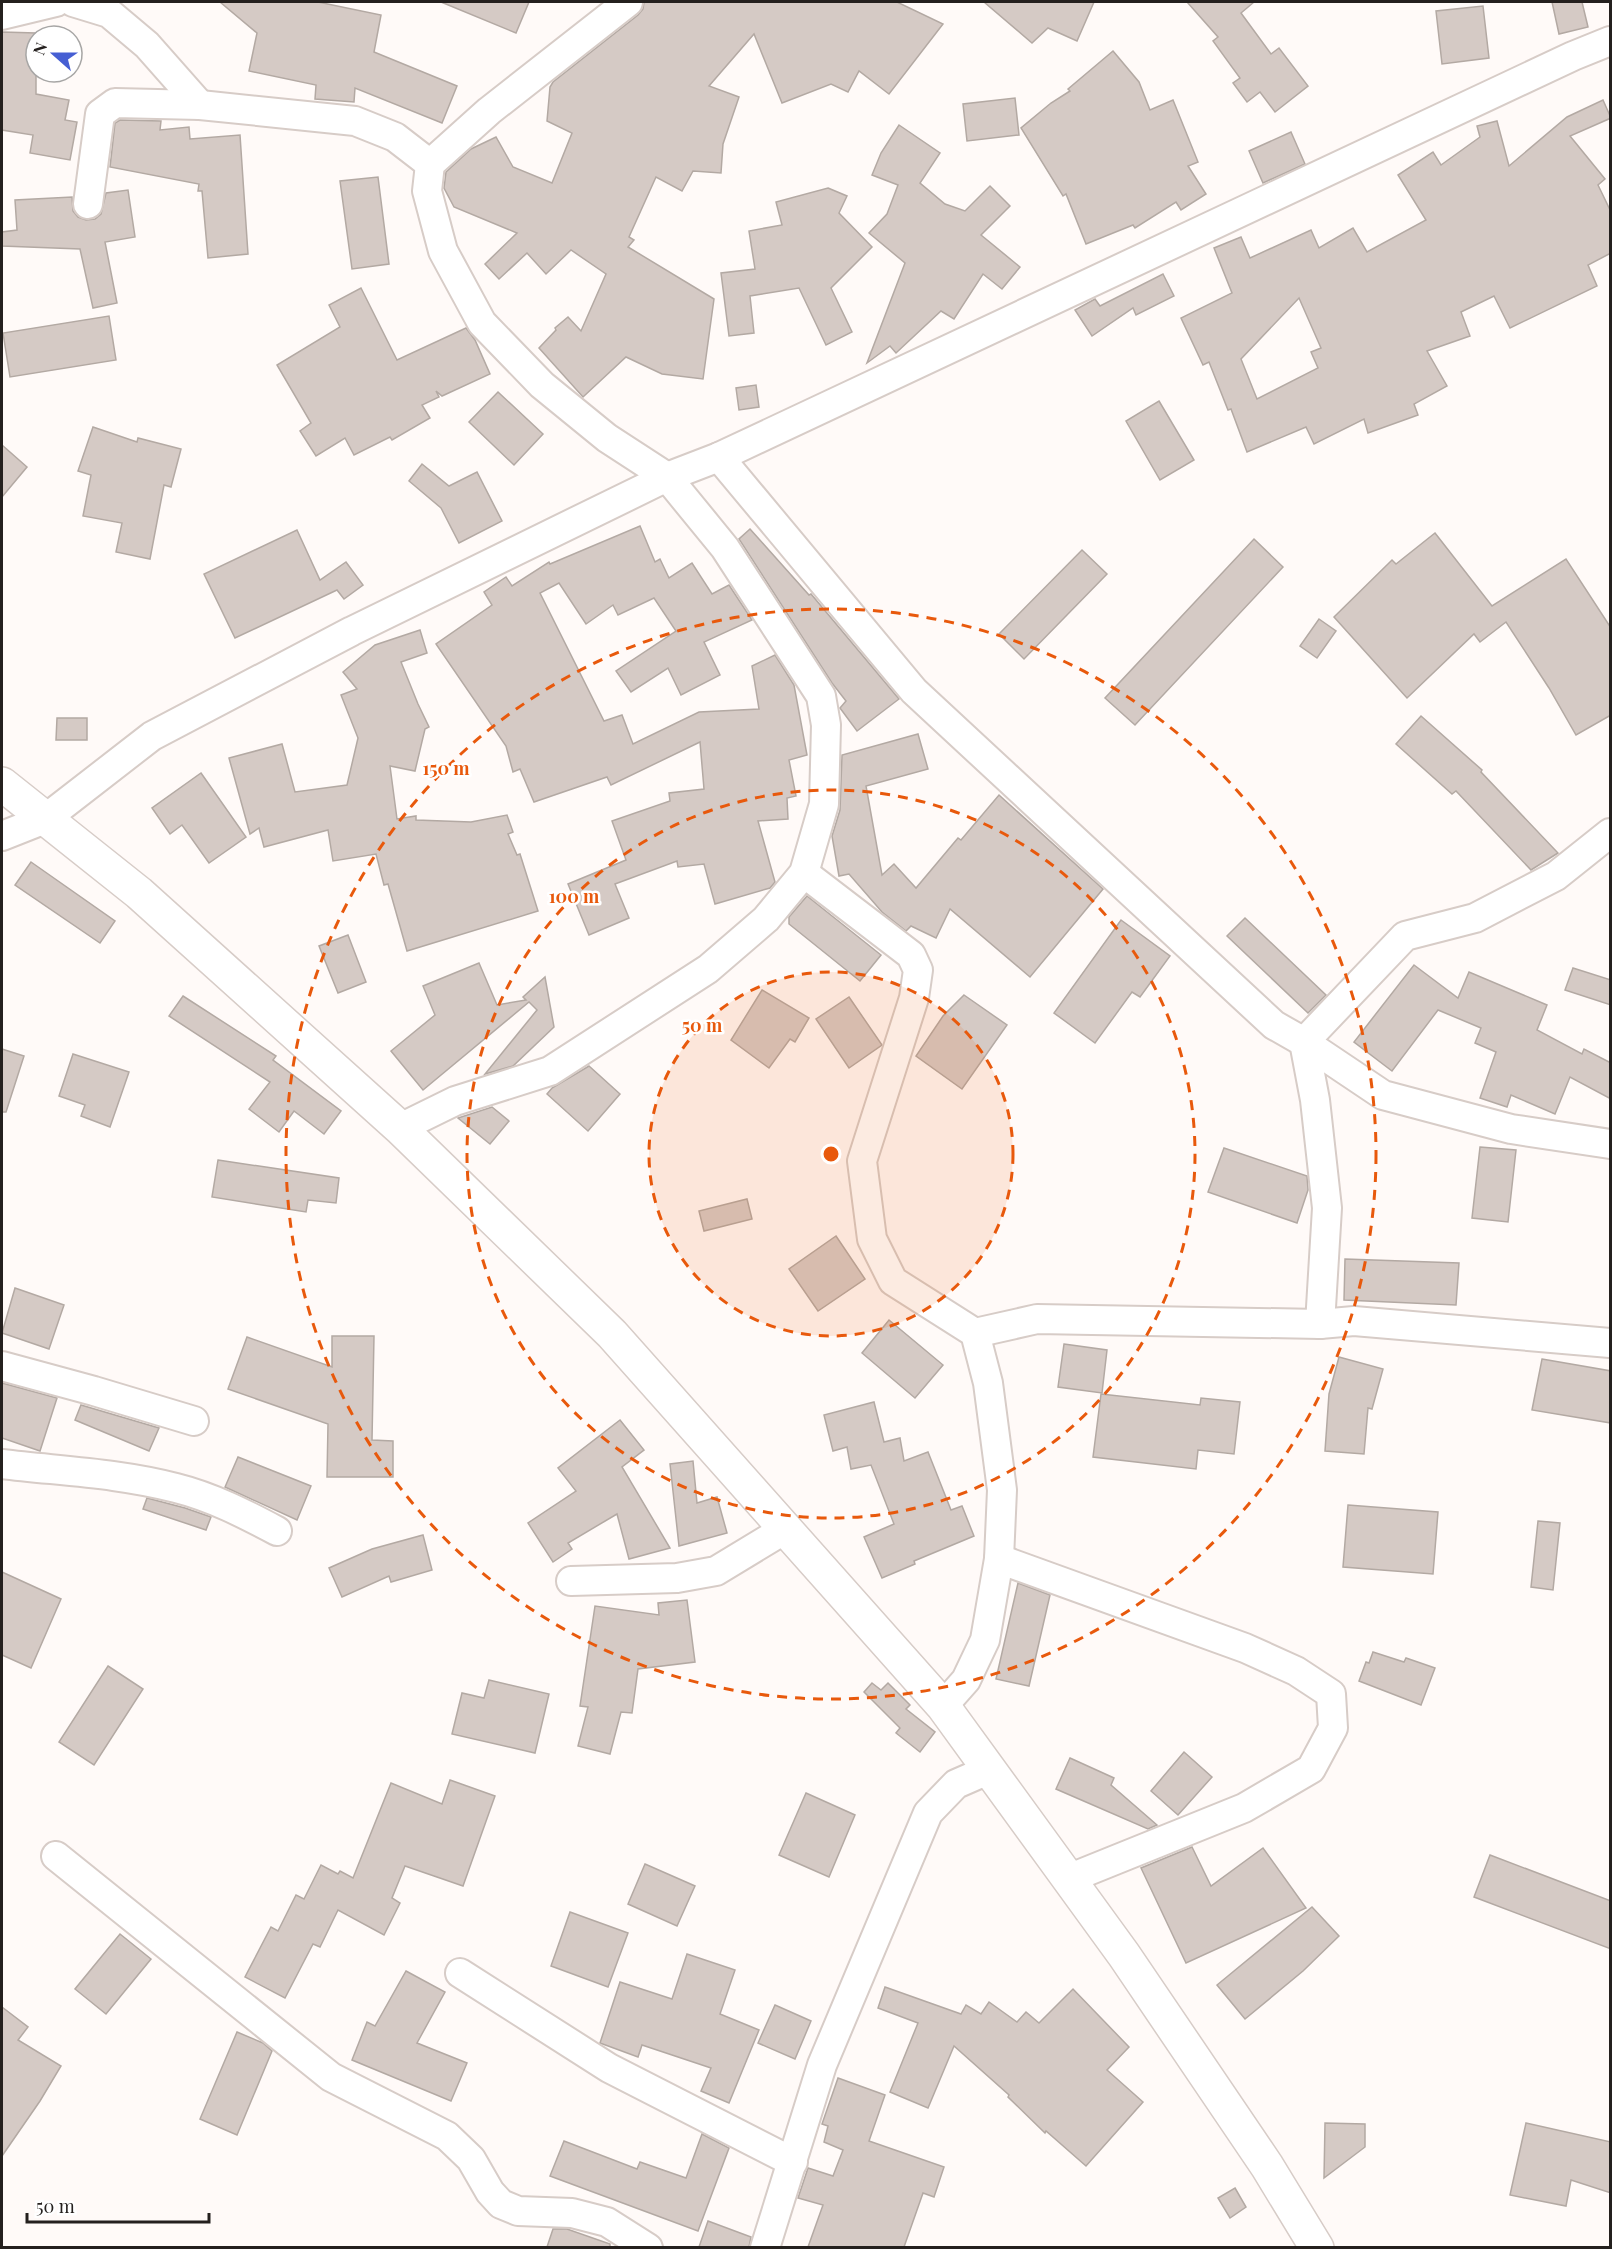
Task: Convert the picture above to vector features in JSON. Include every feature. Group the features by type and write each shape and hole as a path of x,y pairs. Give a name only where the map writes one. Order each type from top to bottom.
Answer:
{"main road":[{"path":"2,784 139,893 400,1128 612,1334 787,1528 943,1706 1124,1955 1254,2147 1317,2247"}],"street":[{"path":"2,15 56,2"},
{"path":"73,2 109,13 147,45 200,105"},
{"path":"400,1128 455,1101 550,1071 708,969 766,919 804,873 824,804 826,725 821,696 725,548 667,477 607,438 542,385 482,323 444,251 427,191 430,164 489,111 628,2"},
{"path":"2,836 45,819 152,736 352,631 667,477 719,457 1563,61 1611,41"},
{"path":"88,204 100,114 115,103 200,105 355,121 394,137 430,164"},
{"path":"719,457 914,691 1274,1025 1304,1042 1383,1095 1511,1129 1611,1144"},
{"path":"1304,1042 1405,936 1474,918 1557,876 1611,833"},
{"path":"804,873 911,955 918,970 914,998 862,1161 872,1239 893,1281 975,1333 988,1383 1002,1490 999,1559 985,1640 966,1680 943,1706"},
{"path":"1304,1042 1315,1100 1327,1208 1320,1324"},
{"path":"975,1333 1037,1319 1320,1324 1354,1321 1611,1343"},
{"path":"2,1366 194,1421"},
{"path":"2,1464 117,1477 176,1488 227,1505 278,1531"},
{"path":"571,1581 677,1578 716,1571 787,1528"},
{"path":"999,1559 1245,1648 1296,1671 1331,1694 1333,1728 1311,1769 1244,1808 1068,1880"},
{"path":"765,2247 822,2065 928,1813 956,1784 988,1770"},
{"path":"56,1856 331,2078 447,2136 471,2160 490,2193 501,2204 518,2211 572,2213 607,2222 648,2247"},
{"path":"460,1973 609,2068 792,2162"}],"building":[{"path":"220,2 318,2 381,15 374,52 457,86 442,123 355,88 354,102 315,99 316,85 249,71 257,33"},
{"path":"441,2 529,2 516,33"},
{"path":"644,2 897,2 943,24 889,94 859,71 848,92 831,84 782,103 754,34 709,86 739,97 723,144 721,173 693,171 682,191 656,177 629,237 634,240 628,247 714,299 703,379 662,374 626,357 583,397 539,348 556,330 555,328 568,317 581,331 606,274 571,250 546,274 527,253 499,279 485,264 517,233 454,207 444,188 446,172 471,149 496,137 513,167 552,183 572,133 547,121 550,87 553,82 638,15 643,9"},
{"path":"984,2 1094,2 1077,41 1048,28 1032,43"},
{"path":"1187,2 1254,2 1241,13 1271,54 1279,48 1308,86 1275,112 1260,92 1247,102 1233,83 1240,78 1213,41 1218,37"},
{"path":"1552,2 1582,2 1588,27 1559,34"},
{"path":"1483,6 1489,58 1442,64 1436,11"},
{"path":"2,32 24,33 24,84 36,84 36,94 69,100 65,120 77,122 70,160 30,153 33,135 2,130"},
{"path":"1113,51 1139,82 1150,110 1173,100 1198,162 1188,166 1206,194 1181,210 1176,202 1135,228 1133,225 1086,244 1066,194 1063,196 1021,128 1051,103 1070,91 1068,89"},
{"path":"1015,98 1019,135 967,141 963,104"},
{"path":"1603,100 1611,118 1570,136 1605,179 1598,185 1611,212 1611,253 1588,265 1597,286 1510,328 1494,296 1461,312 1470,336 1427,351 1447,386 1414,404 1418,415 1368,433 1364,419 1314,444 1306,427 1247,452 1231,409 1228,410 1209,362 1203,365 1181,318 1232,293 1214,248 1241,237 1250,258 1311,230 1319,248 1353,228 1367,252 1426,220 1398,175 1433,152 1441,165 1480,137 1477,126 1497,121 1509,166 1567,117","holes":["1299,298 1321,348 1311,352 1318,368 1257,399 1241,359"]},
{"path":"120,120 161,121 160,130 189,127 190,139 240,135 248,254 208,258 202,191 198,191 199,184 110,167 115,123"},
{"path":"899,125 940,153 920,183 945,204 965,211 990,186 1010,206 981,235 1020,267 1002,289 983,274 954,319 941,311 896,353 890,346 867,363 905,263 869,233 887,214 898,185 872,175 881,153"},
{"path":"1291,132 1305,164 1263,183 1249,151"},
{"path":"378,177 389,264 352,269 340,181"},
{"path":"828,188 847,196 839,213 872,247 831,288 852,332 826,345 799,288 750,296 754,333 729,336 721,273 755,269 749,231 782,225 776,202"},
{"path":"128,190 135,237 105,242 117,303 93,308 80,249 2,246 2,232 17,230 15,200 72,197 73,211 78,217 86,220 95,219 101,214 106,193"},
{"path":"1163,274 1174,296 1136,315 1133,308 1092,336 1075,310 1095,299 1100,306"},
{"path":"361,288 397,360 466,328 475,340 490,374 442,396 436,391 439,397 422,405 430,418 392,440 390,437 354,455 345,438 316,456 300,431 311,423 277,365 340,327 329,305"},
{"path":"109,316 116,360 10,377 3,333"},
{"path":"756,385 759,407 739,410 736,388"},
{"path":"498,392 543,434 514,465 469,422"},
{"path":"1159,401 1194,460 1160,480 1126,421"},
{"path":"93,427 137,442 138,438 181,449 171,487 164,485 150,559 116,552 122,523 83,516 91,475 78,471"},
{"path":"2,445 27,467 2,497"},
{"path":"422,464 449,486 477,472 502,521 459,543 441,508 409,481"},
{"path":"640,526 655,562 660,559 669,578 692,563 712,594 729,585 752,620 704,642 720,675 681,695 668,668 631,692 616,671 676,631 654,598 618,615 613,605 586,624 559,583 540,593 604,721 622,715 633,744 699,712 759,709 752,666 775,655 794,685 807,755 789,760 796,796 787,798 788,819 758,821 775,882 770,888 715,904 704,864 678,867 677,861 615,884 629,918 589,935 568,884 626,860 612,821 670,801 669,793 704,789 700,742 611,785 607,777 534,802 520,769 513,772 506,746 436,644 492,605 484,592 506,577 512,586 549,562 550,564"},
{"path":"750,529 809,595 811,594 899,699 857,731 840,708 846,701 739,539"},
{"path":"297,530 320,580 346,562 363,585 344,599 337,590 235,638 204,574"},
{"path":"1435,533 1492,606 1566,559 1611,628 1611,715 1576,735 1506,622 1480,642 1474,634 1407,698 1334,617 1392,560 1396,564"},
{"path":"1254,539 1283,567 1135,725 1105,698"},
{"path":"1082,550 1107,574 1024,659 999,634"},
{"path":"1319,619 1336,631 1317,658 1300,646"},
{"path":"420,630 427,653 401,662 429,727 425,729 415,771 390,766 397,819 416,816 416,820 471,822 507,815 513,832 508,834 517,855 520,854 538,911 407,951 388,884 384,885 376,854 333,861 328,830 264,847 259,828 250,834 229,758 282,744 295,792 347,785 358,738 341,695 357,689 343,672 375,645"},
{"path":"1421,716 1482,770 1481,772 1558,853 1531,870 1456,791 1452,794 1396,744"},
{"path":"57,718 87,718 87,740 56,740"},
{"path":"918,734 928,769 866,786 882,875 894,864 916,888 958,838 961,840 999,795 1103,889 1030,977 950,909 936,938 911,926 906,931 882,912 849,874 839,876 832,836 840,810 842,755"},
{"path":"201,773 246,837 209,863 182,825 170,834 152,808"},
{"path":"31,862 115,921 100,943 15,885"},
{"path":"807,896 881,955 860,981 789,924 789,917"},
{"path":"1245,918 1326,995 1308,1013 1227,936"},
{"path":"1121,920 1170,956 1140,997 1132,992 1095,1043 1054,1013"},
{"path":"348,935 366,982 338,993 319,946"},
{"path":"479,963 497,1005 526,1000 523,997 545,977 554,1027 513,1066 485,1074 537,1010 529,1002 423,1090 391,1051 435,1015 423,986"},
{"path":"1414,965 1458,998 1469,972 1547,1005 1537,1030 1582,1054 1584,1049 1611,1063 1611,1099 1570,1077 1555,1114 1511,1095 1507,1107 1480,1098 1496,1052 1475,1043 1481,1028 1438,1010 1392,1071 1354,1042"},
{"path":"1573,968 1611,980 1611,1005 1565,990"},
{"path":"762,990 809,1018 795,1042 790,1039 769,1068 731,1040"},
{"path":"964,995 1007,1025 962,1089 916,1056 943,1016"},
{"path":"183,996 276,1056 273,1060 341,1111 324,1134 294,1111 279,1132 249,1109 270,1082 169,1016"},
{"path":"849,997 882,1045 849,1068 816,1019"},
{"path":"2,1049 24,1056 6,1112 2,1112"},
{"path":"73,1054 129,1072 110,1127 81,1116 85,1105 59,1096"},
{"path":"589,1066 620,1094 588,1131 547,1094 552,1088"},
{"path":"492,1107 509,1121 490,1144 458,1118"},
{"path":"1480,1147 1516,1150 1508,1222 1472,1218"},
{"path":"1224,1148 1307,1176 1308,1190 1297,1223 1208,1192"},
{"path":"218,1160 339,1178 336,1203 308,1200 306,1212 212,1197"},
{"path":"747,1199 752,1219 704,1231 699,1211"},
{"path":"836,1236 865,1279 818,1311 789,1269"},
{"path":"1345,1259 1459,1263 1456,1305 1344,1300"},
{"path":"15,1288 64,1305 49,1349 2,1333"},
{"path":"889,1320 943,1365 915,1398 862,1353"},
{"path":"332,1336 374,1336 372,1440 393,1441 393,1477 327,1477 328,1424 228,1389 247,1337 332,1367"},
{"path":"1064,1344 1107,1350 1102,1393 1058,1387"},
{"path":"1339,1357 1383,1369 1372,1409 1368,1408 1364,1454 1325,1451 1329,1394"},
{"path":"1542,1359 1611,1371 1611,1423 1532,1410"},
{"path":"2,1383 57,1398 40,1451 2,1438"},
{"path":"1101,1394 1200,1405 1201,1398 1240,1402 1234,1454 1198,1450 1196,1469 1093,1457"},
{"path":"874,1402 884,1442 900,1438 904,1461 928,1452 951,1510 962,1506 974,1536 914,1561 915,1564 882,1578 864,1537 894,1524 871,1465 851,1469 847,1447 833,1451 824,1415"},
{"path":"81,1405 159,1428 149,1451 75,1420"},
{"path":"620,1420 644,1450 622,1467 670,1548 629,1559 617,1514 568,1543 572,1549 553,1562 528,1523 576,1491 558,1468"},
{"path":"238,1457 311,1486 297,1520 225,1487"},
{"path":"693,1461 697,1503 717,1497 727,1533 679,1546 670,1464"},
{"path":"147,1498 211,1517 206,1530 143,1509"},
{"path":"1348,1505 1438,1512 1433,1574 1343,1567"},
{"path":"1538,1521 1560,1523 1553,1590 1531,1587"},
{"path":"423,1535 432,1570 391,1582 389,1576 342,1597 329,1568 372,1549"},
{"path":"2,1572 61,1599 31,1668 2,1655"},
{"path":"1018,1583 1050,1595 1029,1686 996,1679"},
{"path":"687,1600 695,1662 638,1669 632,1713 621,1712 610,1754 578,1746 588,1707 580,1706 595,1606 659,1615 658,1603"},
{"path":"1373,1652 1404,1662 1406,1658 1435,1668 1421,1705 1359,1681 1366,1662 1369,1663"},
{"path":"108,1666 143,1689 94,1765 59,1742"},
{"path":"489,1680 549,1694 535,1753 452,1734 462,1693 484,1698"},
{"path":"872,1683 881,1690 888,1683 910,1705 906,1709 935,1732 920,1752 896,1733 900,1728 864,1692"},
{"path":"1184,1752 1212,1777 1178,1815 1151,1791"},
{"path":"1070,1758 1114,1778 1111,1785 1157,1825 1148,1829 1056,1789"},
{"path":"450,1780 495,1796 463,1886 405,1866 392,1898 400,1903 384,1935 338,1910 320,1947 313,1944 285,1998 245,1977 271,1927 278,1931 296,1895 304,1899 321,1865 338,1874 340,1871 353,1878 391,1783 442,1804"},
{"path":"806,1793 855,1815 829,1877 779,1855"},
{"path":"1192,1847 1211,1886 1263,1848 1306,1908 1186,1963 1141,1868"},
{"path":"1490,1855 1611,1901 1611,1949 1474,1897"},
{"path":"645,1864 695,1886 677,1926 628,1904"},
{"path":"1312,1907 1339,1936 1303,1971 1245,2019 1217,1985"},
{"path":"570,1912 628,1933 608,1987 551,1966"},
{"path":"120,1934 151,1959 106,2014 75,1989"},
{"path":"687,1954 735,1970 720,2014 759,2030 729,2103 701,2091 711,2068 642,2045 638,2057 600,2043 620,1982 672,1999"},
{"path":"406,1971 445,1992 417,2043 467,2063 451,2101 352,2060 367,2022 375,2026"},
{"path":"885,1987 961,2014 966,2005 981,2014 989,2002 1017,2022 1026,2012 1039,2023 1073,1989 1129,2047 1107,2070 1143,2102 1086,2166 1046,2131 1045,2133 1008,2097 1009,2095 954,2046 928,2108 890,2092 918,2023 878,2008"},
{"path":"775,2005 811,2021 795,2059 758,2043"},
{"path":"2,2007 28,2027 18,2040 61,2066 2,2156"},
{"path":"237,2032 263,2043 272,2051 237,2135 200,2119"},
{"path":"838,2078 885,2095 869,2141 944,2167 934,2197 923,2193 904,2247 808,2247 823,2205 798,2198 808,2168 833,2176 843,2150 824,2142 828,2126 822,2124"},
{"path":"1325,2123 1365,2124 1365,2147 1324,2178"},
{"path":"1526,2123 1611,2142 1611,2193 1571,2180 1566,2206 1510,2195"},
{"path":"702,2134 729,2148 698,2231 550,2176 564,2141 637,2169 640,2162 686,2178"},
{"path":"1235,2188 1246,2207 1230,2218 1218,2198"},
{"path":"708,2221 751,2237 749,2247 699,2247"},
{"path":"553,2229 567,2229 610,2244 610,2247 547,2247"}]}
